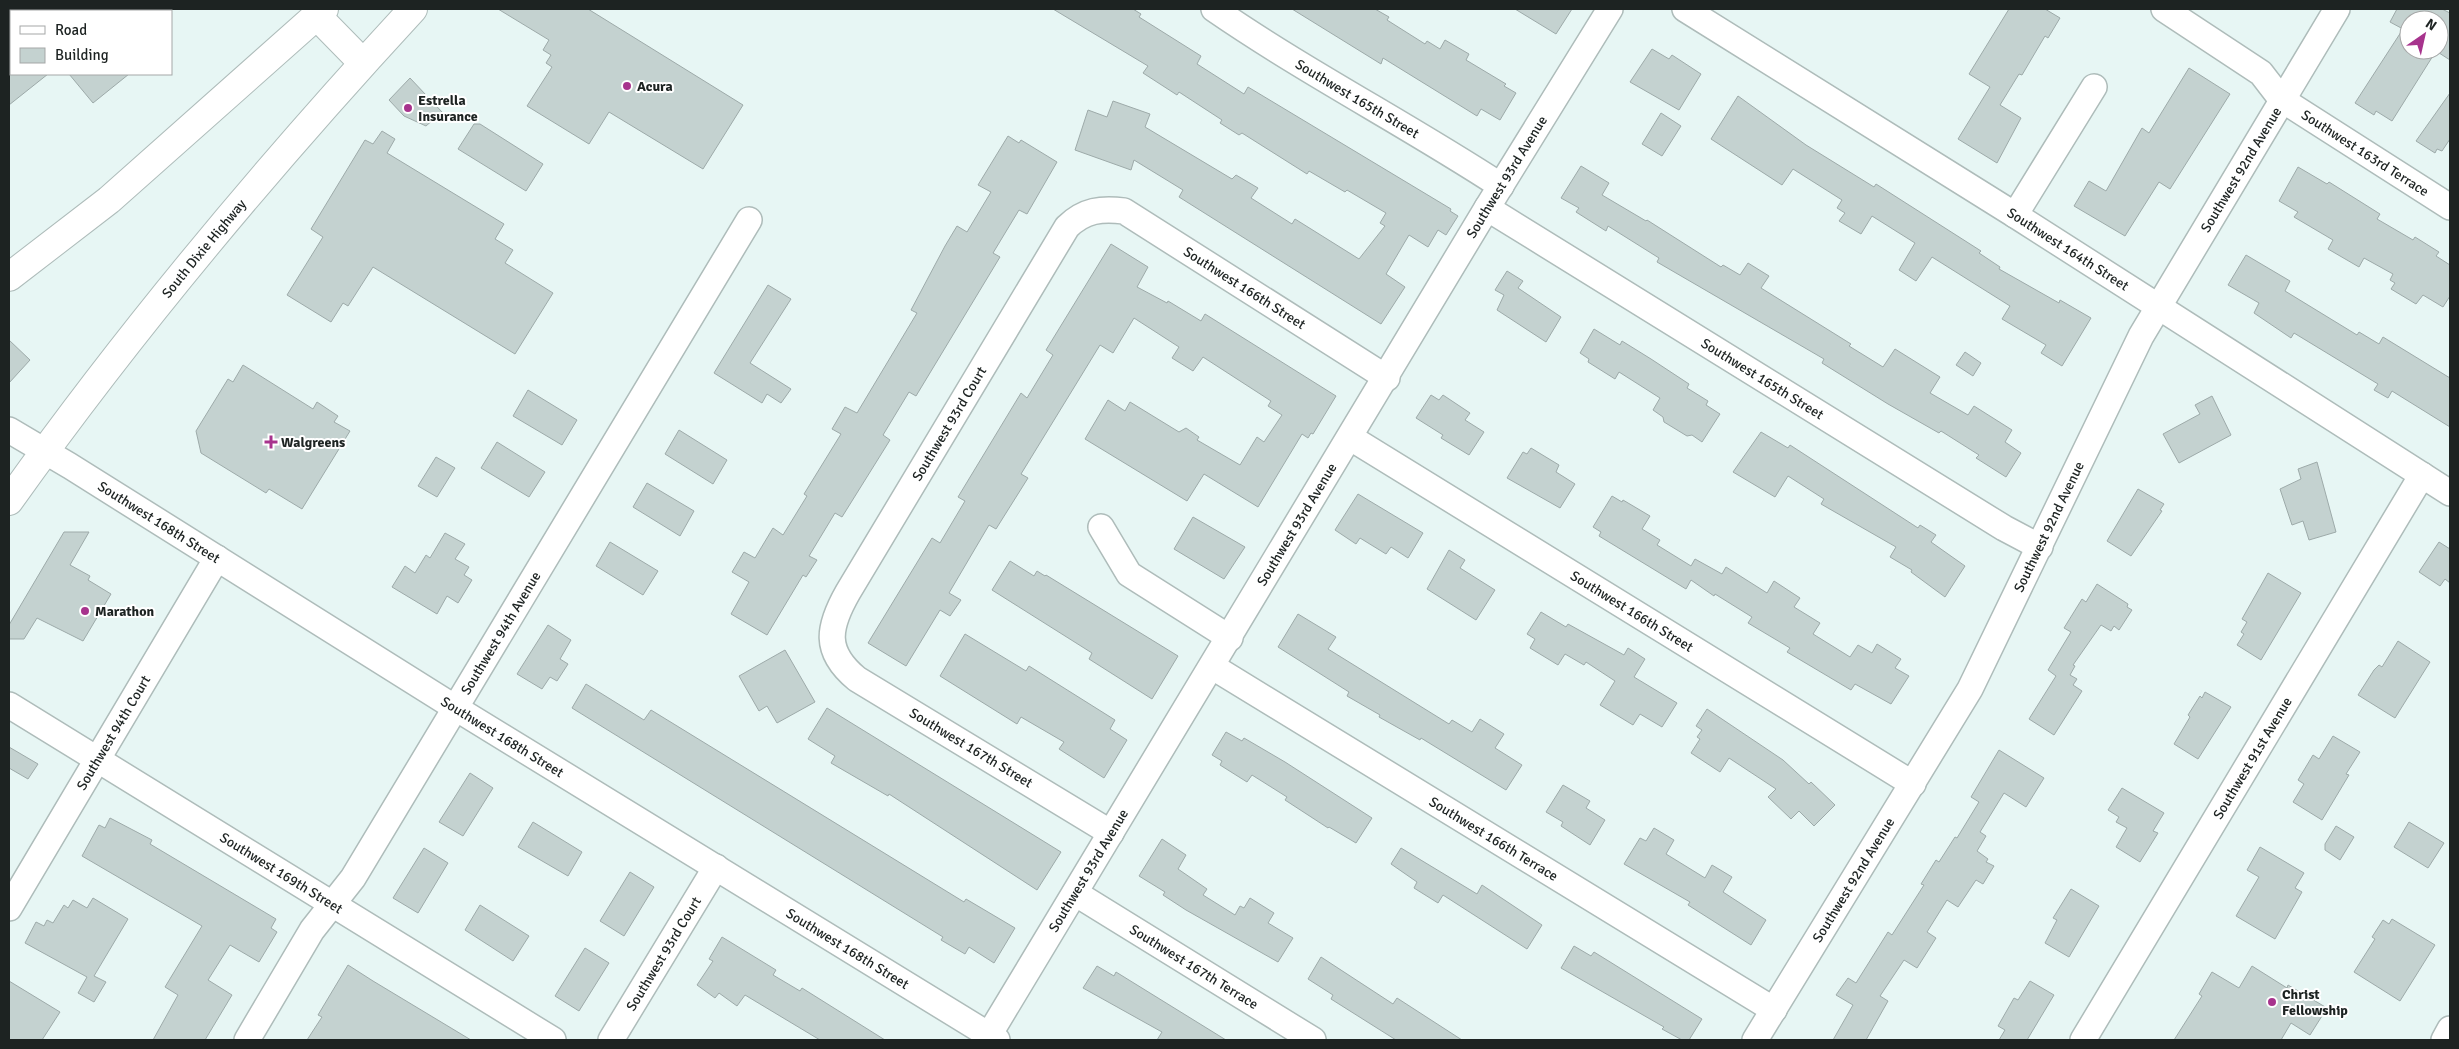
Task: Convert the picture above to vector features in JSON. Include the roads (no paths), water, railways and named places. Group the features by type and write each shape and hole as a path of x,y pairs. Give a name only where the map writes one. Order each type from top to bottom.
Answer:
{"highway":[{"name":"South Dixie Highway","path":"9,501 44,451 199,252 363,63 413,9"},
{"path":"9,277 116,194 321,12 363,63"}],"street":[{"name":"Southwest 165th Street","path":"1214,9 1298,66 1423,136 1501,186"},
{"name":"Southwest 93rd Avenue","path":"991,1039 1074,893 1213,667 1487,208 1610,9"},
{"name":"Southwest 164th Street","path":"1685,9 2015,215 2450,493"},
{"name":"Southwest 163rd Terrace","path":"2164,9 2260,73 2282,99 2450,207"},
{"name":"Southwest 92nd Avenue","path":"1755,1040 1970,689 2141,336 2337,9"},
{"path":"2015,215 2094,86"},
{"name":"Southwest 165th Street","path":"1487,208 2004,528 2040,547"},
{"name":"Southwest 166th Street","path":"1099,210 1115,210 1130,215 1387,378"},
{"name":"Southwest 93rd Court","path":"836,656 832,638 832,627 848,592 1067,227 1081,216 1099,210"},
{"name":"Southwest 94th Avenue","path":"247,1040 312,930 353,878 454,707 749,220"},
{"name":"Southwest 168th Street","path":"9,430 991,1039"},
{"name":"Southwest 166th Street","path":"1351,438 1913,784"},
{"name":"Southwest 91st Avenue","path":"2082,1040 2422,475"},
{"path":"1101,526 1129,574 1230,638"},
{"name":"Southwest 94th Court","path":"9,908 217,558"},
{"name":"Southwest 167th Street","path":"836,656 845,669 857,679 1111,833"},
{"name":"Southwest 166th Terrace","path":"1213,667 1774,1010"},
{"name":"Southwest 169th Street","path":"9,705 553,1040"},
{"name":"Southwest 93rd Court","path":"611,1040 716,867"},
{"name":"Southwest 167th Terrace","path":"1074,893 1313,1040"},
{"path":"2444,1040 2450,1030"}],"place":[{"name":"Acura","path":"627,86"},
{"name":"Estrella Insurance","path":"408,108"},
{"name":"Walgreens","path":"271,442"},
{"name":"Marathon","path":"85,611"},
{"name":"Christ Fellowship","path":"2272,1002"}]}
